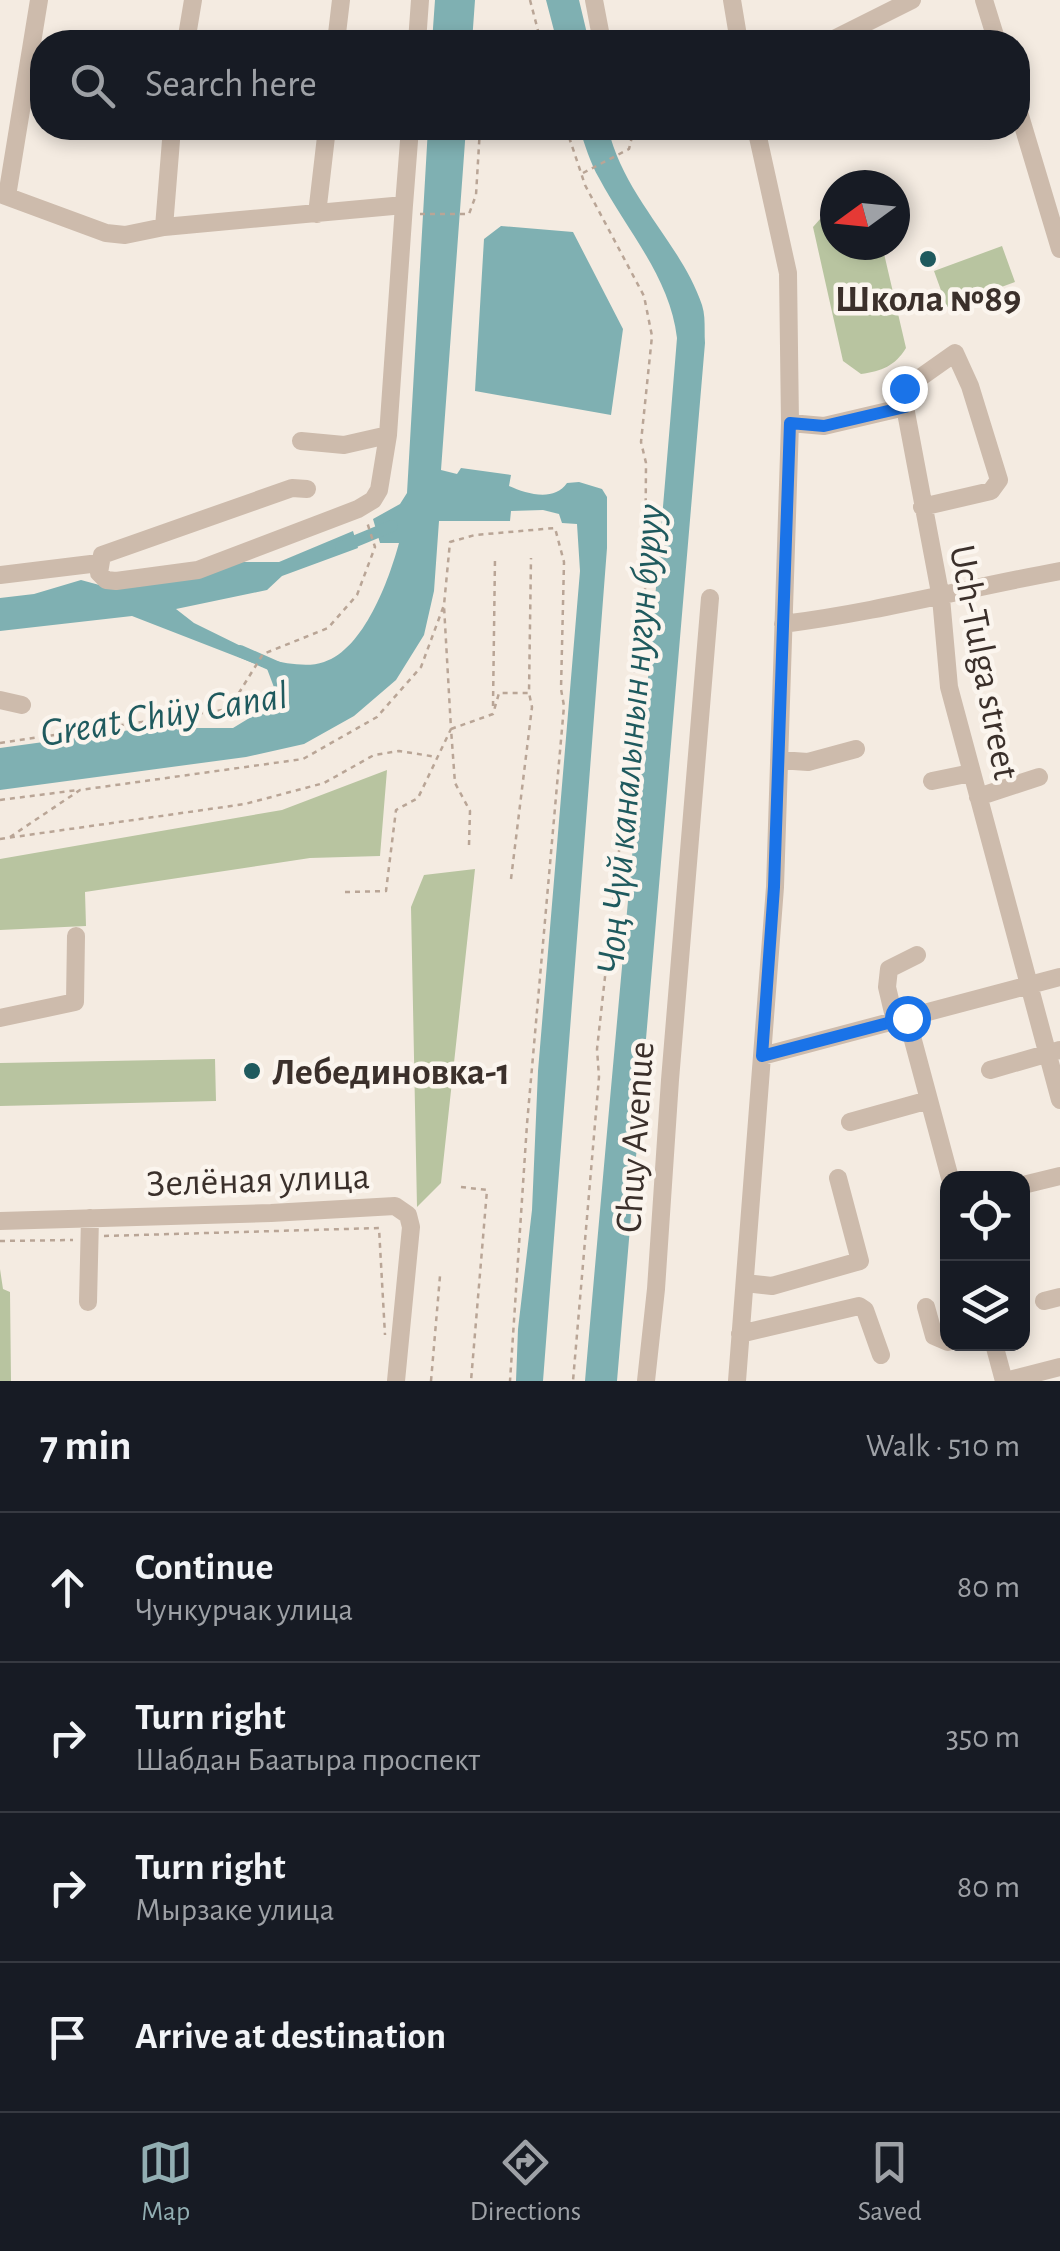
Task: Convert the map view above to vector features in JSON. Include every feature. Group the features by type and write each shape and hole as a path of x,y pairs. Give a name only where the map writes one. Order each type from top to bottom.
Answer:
{"street":[{"path":"33,30 39,0"},
{"path":"188,30 193,0"},
{"path":"337,30 341,0"},
{"path":"418,30 420,0"},
{"path":"594,0 600,30"},
{"path":"732,0 737,30"},
{"path":"984,0 993,30"},
{"path":"851,30 904,2"},
{"path":"30,49 3,195 106,233 125,235 318,214 404,210"},
{"path":"164,228 171,140"},
{"path":"318,214 326,140"},
{"path":"306,489 292,488 102,555 99,574 116,582 198,570 373,500 380,490 388,435 409,140"},
{"path":"737,1381 774,887 790,423 788,272 759,140"},
{"path":"1027,140 1060,249"},
{"path":"790,423 824,426 905,407 904,388 955,353 970,386 999,480 991,491 922,507"},
{"name":"Uch-Tulga street","path":"905,407 940,598 949,687 1030,985 1054,1051 1060,1100"},
{"path":"301,441 344,446 388,435"},
{"path":"0,575 99,563"},
{"path":"784,624 940,598 1060,571"},
{"name":"Chuy Avenue","path":"646,1381 710,598"},
{"path":"0,700 22,705"},
{"path":"779,760 808,762 856,749"},
{"path":"932,782 971,774"},
{"path":"978,797 1039,777"},
{"path":"0,1018 76,1002 76,936"},
{"path":"917,955 889,969 887,986 929,1100 948,1171"},
{"path":"762,1056 1060,977"},
{"path":"990,1070 1054,1051"},
{"path":"850,1122 929,1100"},
{"path":"1030,1183 1060,1176"},
{"path":"745,1282 772,1286 860,1260 838,1178"},
{"name":"Зелёная улица","path":"0,1221 90,1231 395,1206 408,1215 410,1227 396,1381"},
{"path":"88,1302 90,1231"},
{"path":"740,1334 860,1306 881,1355"},
{"path":"926,1307 934,1336 940,1339"},
{"path":"996,1351 1004,1381 1060,1367"}],"path":[{"path":"530,0 538,30"},
{"path":"404,210 468,214 476,195 479,140"},
{"path":"570,140 582,174 644,296 652,336 641,442 646,463 646,599 636,658 597,1049 599,1077 573,1381"},
{"path":"582,174 629,149 631,140"},
{"path":"0,743 229,709 263,654 328,628 357,595 375,546 366,520"},
{"path":"469,845 470,811 455,783 451,729 444,605 450,542 474,535 555,528 564,562 564,706 527,1124 510,1381"},
{"path":"493,714 495,558"},
{"path":"511,879 532,708 531,558"},
{"path":"0,800 303,758 377,717 420,667 444,605"},
{"path":"493,714 499,693 529,694"},
{"path":"345,892 386,891 396,810 418,798 451,729 493,714"},
{"path":"0,839 245,804 324,783 374,754 399,751 437,756"},
{"path":"10,837 80,790"},
{"path":"461,1187 487,1190 471,1381"},
{"path":"0,1241 90,1231 380,1228 385,1343"},
{"path":"430,1381 440,1276"}],"green space":[{"path":"820,219 820,258 813,227"},
{"path":"1002,246 1015,282 947,307 934,271"},
{"path":"820,260 885,260 906,348 887,367 861,374 843,361"},
{"path":"387,770 380,856 310,858 85,892 86,926 0,930 0,859 282,810"},
{"path":"475,869 441,1183 417,1207 411,907 424,875"},
{"path":"215,1059 216,1101 0,1106 0,1063"},
{"path":"0,1269 3,1289 10,1292 11,1381 0,1381"}],"water":[{"path":"435,0 475,0 473,30 433,30"},
{"path":"546,0 579,0 586,30 554,30"},
{"path":"427,140 465,140 441,470 457,474 461,468 511,475 509,486 540,495 579,482 602,489 607,497 607,548 543,1381 516,1381 518,1329 532,1210 538,1071 580,571 577,524 562,523 559,514 543,510 511,511 510,521 439,521 434,591 424,635 396,680 354,716 304,744 246,757 0,790 0,748 145,728 233,728 269,706 275,690 266,666 269,660 304,665 324,662 338,655 363,628 389,575 399,543 380,543 373,519 400,504 407,493"},
{"path":"584,140 612,140 626,176 693,282 705,324 617,1381 585,1381 677,338 657,275 596,172"},
{"path":"501,226 573,232 623,329 611,415 475,391 484,239"},
{"path":"353,531 358,548 282,576 267,590 176,609 194,623 257,654 253,663 132,616 0,631 0,598 34,594 81,580 114,589 239,562 279,562"}],"waterway":[{"name":"Great Chüy Canal","path":"341,547 392,526"},
{"path":"240,651 281,669"}],"place":[{"name":"Школа №89","path":"928,259"},
{"name":"Лебединовка-1","path":"252,1071"}],"route":[{"path":"904,388 905,407 824,426 790,423 774,887 762,1056 907,1018"}],"water label":[{"name":"Чоң Чүй каналынын нугун буруу","path":"629,739"}]}
